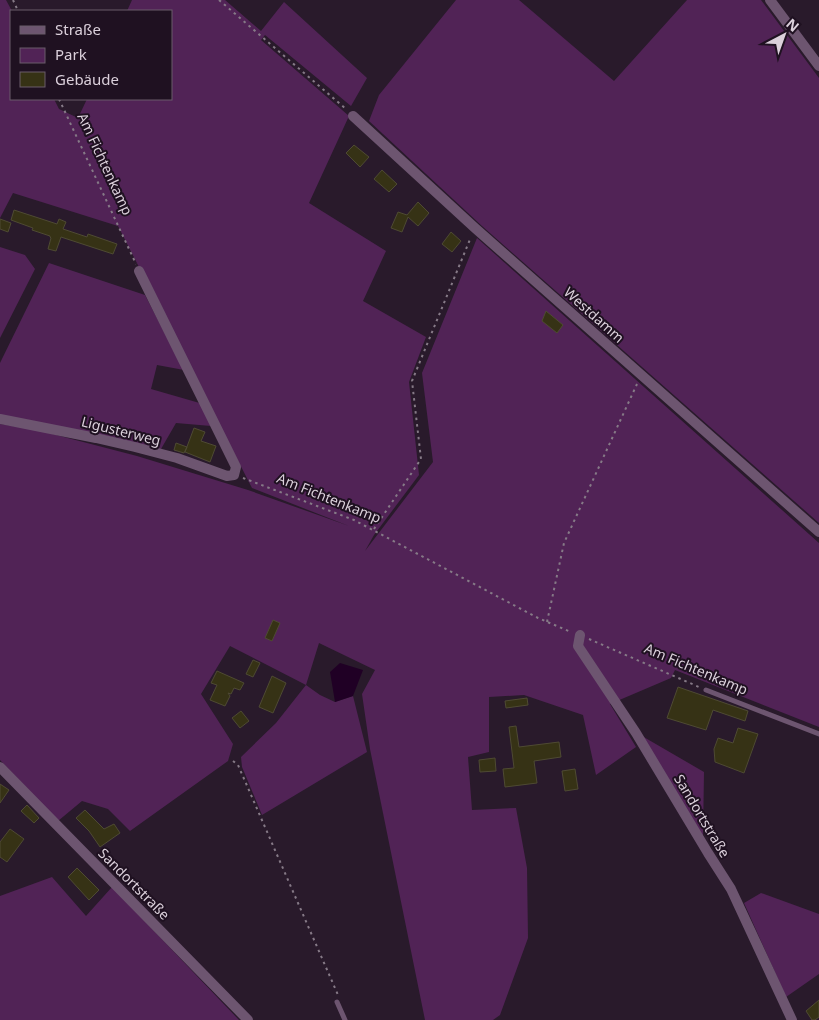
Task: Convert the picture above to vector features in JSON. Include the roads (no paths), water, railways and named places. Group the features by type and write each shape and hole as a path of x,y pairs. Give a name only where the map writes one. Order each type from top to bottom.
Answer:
{"street":[{"path":"770,0 819,66"},
{"name":"Westdamm","path":"353,116 475,228 819,532"},
{"name":"Ligusterweg","path":"0,419 96,438 177,458 227,476 234,475 236,467 139,270"},
{"name":"Sandortstraße","path":"580,635 578,646 636,733 731,889 792,1020"},
{"name":"Sandortstraße","path":"0,767 248,1020"}],"lane":[{"name":"Am Fichtenkamp","path":"706,690 819,734"},
{"path":"336,1002 344,1020"}]}
